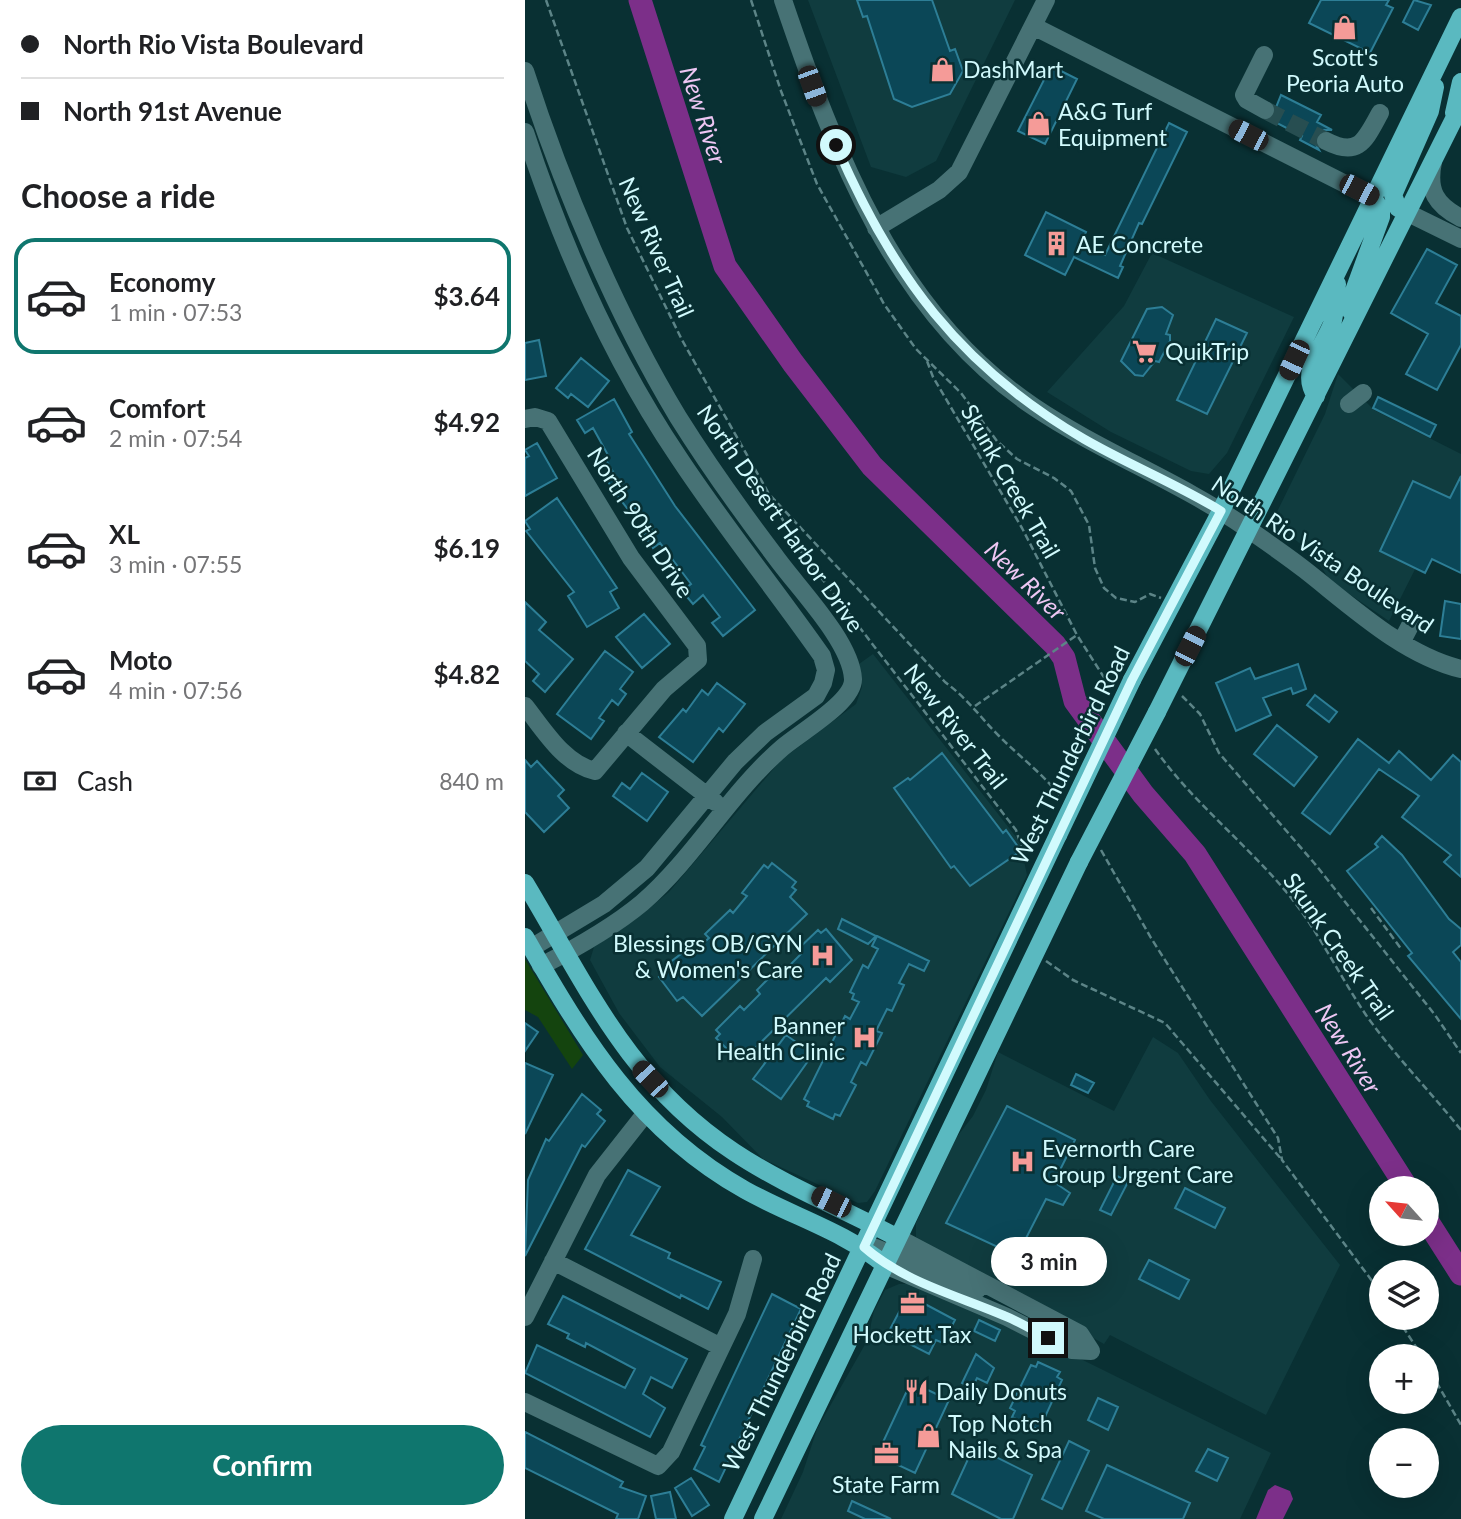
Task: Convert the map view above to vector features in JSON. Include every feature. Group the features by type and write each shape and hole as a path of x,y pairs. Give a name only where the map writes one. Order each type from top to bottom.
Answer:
{"main road":[{"name":"West Thunderbird Road","path":"733,1519 1132,680 1221,511 1461,17"},
{"path":"1406,212 1398,208 1393,195 1430,111 1443,54"},
{"path":"763,1519 1033,954 1457,113 1461,82"},
{"path":"1350,328 1351,299 1381,217 1381,210 1373,198"},
{"path":"1316,396 1311,388 1309,375 1333,322 1338,270"},
{"path":"525,883 605,1021 638,1066 679,1109 759,1168 898,1238"},
{"path":"528,942 590,1046 645,1114 694,1158 738,1186 887,1260"},
{"path":"645,1114 674,1118 687,1128 712,1135"}],"street":[{"name":"North Rio Vista Boulevard","path":"783,0 827,123 876,228 910,285 932,313 1001,382 1086,440 1221,511 1402,641 1461,669"},
{"path":"876,228 939,190 959,173 1046,0"},
{"path":"1033,26 1373,198"},
{"path":"1264,55 1244,94 1247,100 1265,110"},
{"name":"North Desert Harbor Drive","path":"525,71 577,211 611,286 677,415 753,527 849,659 853,684 839,704 783,747 724,810 658,888 618,921 566,954 541,966"},
{"path":"1326,141 1349,149 1357,146 1367,136 1380,113"},
{"name":"North Desert Harbor Drive","path":"525,132 557,219 626,371 678,456 736,541 822,656 825,670 823,683 815,695 765,733 707,796 660,854 628,885 555,934 528,942"},
{"path":"1434,158 1430,179 1433,196 1447,211 1461,218"},
{"path":"1406,212 1461,239"},
{"name":"North 90th Drive","path":"530,418 548,421 631,558 697,646 698,660 664,689 627,733"},
{"path":"1402,641 1413,620"},
{"path":"525,706 580,768 595,771 627,733 724,810"},
{"path":"525,1317 597,1175 645,1114"},
{"path":"887,1260 1072,1350 1091,1351 1080,1334 898,1238"},
{"path":"525,1402 658,1466 671,1452 721,1347 748,1285 753,1259"},
{"path":"887,1260 1024,1303"},
{"path":"553,1261 721,1347"}],"path":[{"name":"New River Trail","path":"546,0 627,228 682,340 769,494 774,509 799,549 1016,830 1027,866 1036,880"},
{"name":"Skunk Creek Trail","path":"751,0 781,91 817,184 868,279 927,360 961,393 976,416 1007,451 1054,478 1070,491 1089,525 1095,568 1104,588 1125,601 1135,602 1150,594 1171,604"},
{"name":"Skunk Creek Trail","path":"927,360 933,377 1022,528 1077,635 1112,690"},
{"name":"New River Trail","path":"769,494 945,682 975,706 992,729 1038,769 1061,796"},
{"name":"New River Trail","path":"975,706 1077,635"},
{"name":"Skunk Creek Trail","path":"1175,676 1219,753 1315,864 1435,1015 1461,1053"},
{"name":"Skunk Creek Trail","path":"1158,754 1288,894 1316,931 1366,1014 1416,1081 1461,1130"},
{"path":"1105,855 1151,939 1278,1138 1282,1160"},
{"path":"1371,908 1402,950"},
{"path":"1033,954 1073,980 1165,1023 1282,1160 1369,1277"},
{"path":"1439,1387 1461,1425"}],"shaded area":[{"path":"808,0 1015,0 936,161 906,177 871,167"},
{"path":"1152,253 1294,317 1227,453 1209,474 1191,471 1111,432 1047,392 1124,306"},
{"path":"1338,374 1374,410 1461,454 1461,478 1389,621 1330,581 1314,555 1276,524 1275,516 1325,414"},
{"path":"873,654 1020,842 1027,875 875,1191 867,1202 858,1203 763,1159 722,1117 660,1067 619,1013 590,960 594,947 636,919 669,892 781,760 856,704 862,687 859,664"},
{"path":"1153,1037 1178,1053 1210,1100 1340,1265 1266,1415 1110,1335 1104,1344 916,1237 916,1223 956,1138 973,1116 986,1090 998,1052 1114,1111"},
{"path":"899,1284 908,1284 1012,1325 1271,1453 1240,1519 781,1519 803,1472 817,1429 867,1341 874,1311 885,1290"},
{"path":"1275,1485 1290,1491 1293,1499 1283,1519 1256,1519 1268,1490"}],"green space":[{"path":"525,959 583,1055 572,1069 538,1017 525,1010"}],"building":[{"path":"857,0 932,0 950,51 955,49 963,71 950,94 912,107 894,99 867,16 863,17"},
{"name":"Scott's Peoria Auto","path":"1321,0 1389,0 1386,5 1393,8 1370,53 1309,23"},
{"path":"1414,0 1431,5 1418,30 1403,22"},
{"path":"1051,66 1077,79 1045,144 1018,131"},
{"path":"1281,95 1321,115 1317,122 1332,130 1324,130 1316,136 1315,143 1319,150 1300,140 1302,136 1271,120"},
{"path":"1169,123 1187,132 1142,224 1139,223 1120,266 1123,267 1118,278 1074,257 1065,275 1025,255 1046,212 1086,232 1080,244 1105,255"},
{"path":"1427,249 1457,265 1436,303 1461,316 1461,345 1437,390 1406,374 1428,334 1391,313"},
{"name":"QuikTrip","path":"1162,307 1173,315 1166,334 1170,335 1170,341 1159,362 1155,361 1143,376 1135,375 1121,361 1147,309"},
{"name":"QuikTrip","path":"1216,319 1247,333 1207,414 1177,400"},
{"path":"539,340 546,376 525,380 525,343"},
{"path":"581,358 609,381 588,407 571,394 568,398 556,388"},
{"path":"1378,397 1436,425 1430,437 1373,408"},
{"path":"614,399 632,432 629,434 675,506 755,610 723,636 712,623 720,617 703,595 693,604 682,591 691,584 660,543 653,548 644,535 652,529 637,507 630,512 616,494 607,480 615,475 604,457 608,455 593,428 585,433 577,420"},
{"path":"537,443 557,478 525,496 525,458 529,456 525,450"},
{"path":"1461,476 1461,573 1432,559 1425,573 1380,551 1413,481 1450,498"},
{"path":"557,498 617,588 610,592 619,608 587,627 568,596 574,592 526,531 530,529 525,521"},
{"path":"1445,601 1461,604 1461,639 1440,636"},
{"path":"525,602 546,622 539,630 573,659 545,692 533,681 539,674 525,661"},
{"path":"644,614 670,644 642,668 616,637"},
{"path":"605,651 633,672 620,689 626,694 618,705 612,700 599,718 604,721 591,739 557,714"},
{"path":"1298,664 1306,689 1293,694 1291,688 1263,698 1271,715 1236,731 1216,683 1250,668 1255,679"},
{"path":"717,683 745,704 723,732 719,728 693,762 659,737 683,709 686,712 702,690 708,695"},
{"path":"1315,695 1337,712 1329,722 1307,705"},
{"path":"1277,725 1317,757 1294,786 1254,754"},
{"path":"1358,739 1389,763 1399,751 1431,780 1453,755 1461,762 1461,877 1444,862 1451,855 1402,817 1419,796 1379,769 1330,834 1302,813"},
{"path":"942,753 1003,833 1006,830 1021,851 970,886 954,866 951,868 894,788 908,778 910,780"},
{"path":"525,760 531,767 537,761 564,790 558,796 569,808 544,832 525,812"},
{"path":"642,773 668,792 647,821 613,796 622,783 630,789"},
{"path":"1382,836 1402,855 1449,919 1461,929 1461,945 1453,952 1461,962 1461,1019 1408,956 1412,953 1347,871 1378,847 1375,844"},
{"path":"772,863 796,882 792,887 796,890 790,897 807,914 702,1016 683,997 677,1001 659,977 664,973 661,969 689,948 693,953 709,938 705,934 730,910 733,913 747,896 742,893 764,865 768,868"},
{"path":"842,919 876,936 868,944 838,929"},
{"path":"826,929 852,960 830,982 826,978 744,1059 739,1055 736,1058 716,1038 720,1034 716,1030 740,1006 744,1010 760,994 757,990 781,966 785,970 801,954 797,950 818,930 821,933"},
{"path":"877,936 929,961 924,971 909,964 899,983 904,985 892,1011 887,1009 876,1031 882,1033 866,1065 861,1062 851,1082 856,1085 840,1116 835,1114 833,1119 807,1106 809,1102 804,1099 845,1016 850,1019 859,1002 852,999 854,994 850,992 863,965 868,968 878,949 872,946"},
{"path":"525,1023 538,1032 525,1051"},
{"path":"786,1035 813,1054 781,1099 753,1079"},
{"path":"525,1063 553,1075 525,1134"},
{"path":"1076,1074 1094,1083 1088,1093 1071,1085"},
{"path":"582,1094 601,1110 597,1114 605,1121 585,1147 582,1145 525,1256 528,1180 546,1139 549,1141"},
{"name":"Evernorth Care Group Urgent Care","path":"1007,1106 1075,1140 1054,1182 1070,1193 1063,1205 1046,1199 1017,1256 946,1223"},
{"path":"628,1170 660,1187 631,1235 670,1253 668,1258 721,1282 708,1309 681,1295 680,1298 585,1249"},
{"path":"1117,1176 1128,1182 1111,1215 1100,1210"},
{"path":"1185,1188 1225,1208 1215,1228 1175,1208"},
{"path":"1149,1260 1189,1280 1179,1299 1139,1279"},
{"path":"772,1294 801,1309 719,1482 694,1469 705,1447 701,1445"},
{"path":"908,1295 955,1320 943,1343 936,1340 929,1354 888,1333"},
{"path":"563,1296 687,1359 672,1388 651,1377 643,1394 665,1408 650,1437 525,1373 537,1345 625,1388 635,1369 586,1343 585,1347 567,1338 569,1334 548,1324"},
{"path":"979,1320 1000,1330 995,1341 974,1331"},
{"path":"976,1354 994,1368 987,1383 977,1378 972,1388 962,1383"},
{"path":"1038,1362 1060,1372 1057,1377 1062,1380 1039,1430 1012,1417 1015,1411 1010,1408 1031,1365 1036,1367"},
{"path":"911,1382 949,1400 915,1473 877,1455"},
{"path":"1098,1398 1118,1407 1108,1430 1088,1420"},
{"path":"525,1432 623,1482 620,1487 646,1496 638,1519 616,1519 618,1514 525,1468"},
{"path":"1069,1441 1089,1451 1062,1509 1042,1499"},
{"path":"974,1446 1032,1475 1013,1519 1001,1519 952,1494"},
{"path":"1208,1449 1228,1458 1217,1481 1196,1471"},
{"path":"1107,1465 1190,1503 1183,1519 1104,1519 1086,1511"},
{"path":"691,1478 709,1505 692,1516 675,1488"},
{"path":"670,1492 676,1519 656,1519 651,1496"},
{"path":"852,1501 891,1519 865,1519 848,1511"}],"waterway":[{"name":"New River","path":"640,0 725,266 793,363 872,466 1055,645 1064,658 1075,701 1143,794 1195,854 1399,1176"},
{"name":"New River","path":"1439,1239 1461,1274"}],"tunnel":[{"path":"1265,110 1326,141"}],"place":[{"name":"Scott's Peoria Auto","path":"1345,27"},
{"name":"DashMart","path":"943,69"},
{"name":"A&G Turf Equipment","path":"1038,124"},
{"name":"AE Concrete","path":"1056,244"},
{"name":"QuikTrip","path":"1145,351"},
{"name":"Blessings OB/GYN & Women's Care","path":"823,956"},
{"name":"Banner Health Clinic","path":"865,1038"},
{"name":"Evernorth Care Group Urgent Care","path":"1022,1161"},
{"name":"Hockett Tax","path":"912,1304"},
{"name":"Daily Donuts","path":"916,1391"},
{"name":"Top Notch Nails & Spa","path":"928,1436"},
{"name":"State Farm","path":"886,1454"}],"route":[{"path":"836,145 876,228 910,285 968,351 1021,398 1063,426 1221,511 1132,680 864,1247 885,1265 903,1274 1007,1317 1048,1338"}]}
